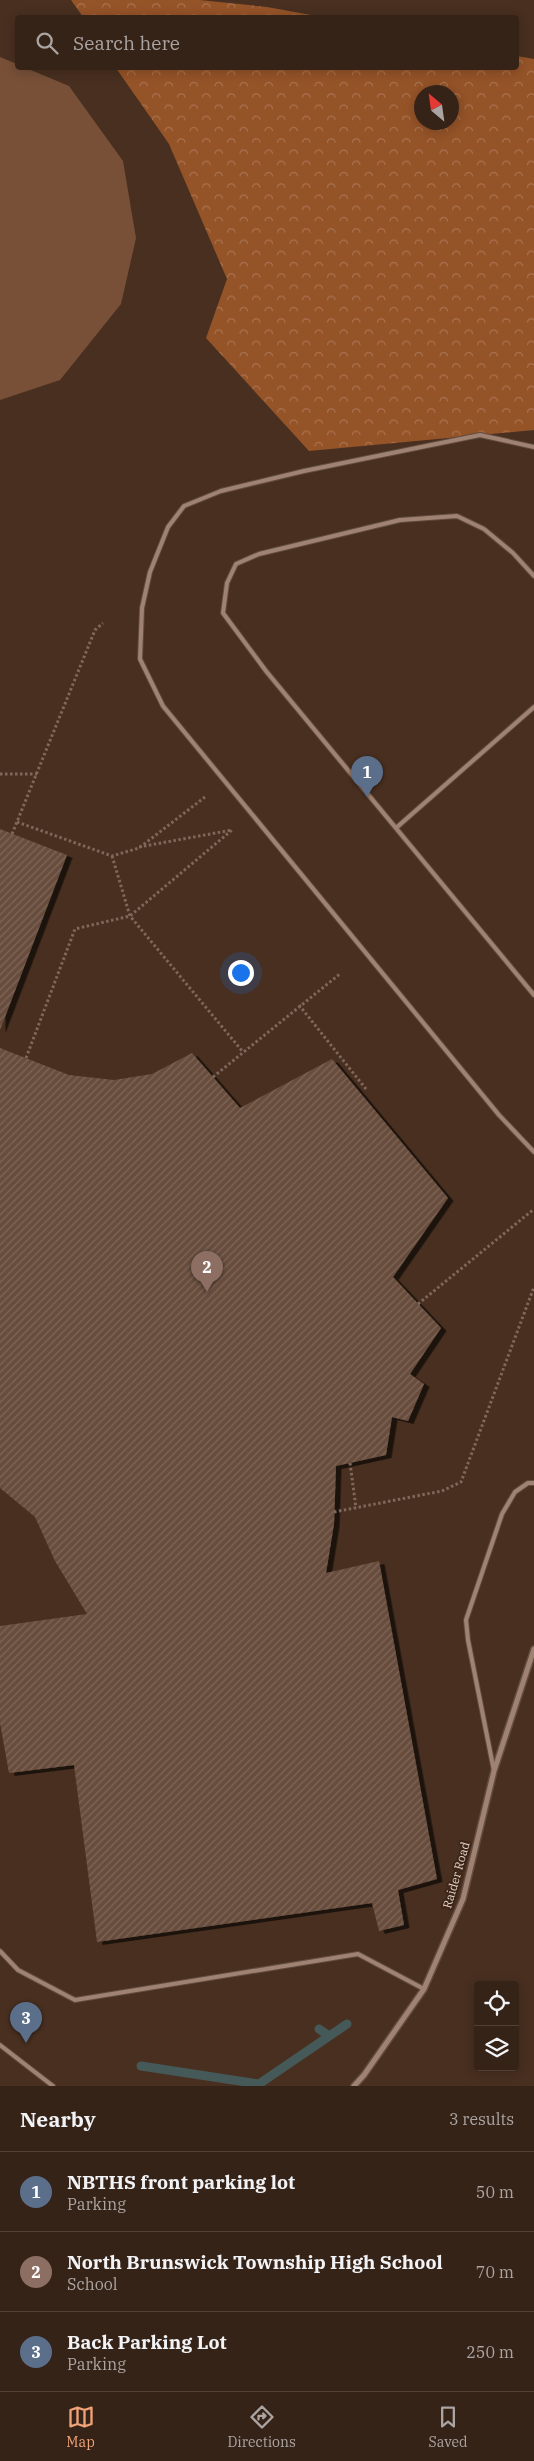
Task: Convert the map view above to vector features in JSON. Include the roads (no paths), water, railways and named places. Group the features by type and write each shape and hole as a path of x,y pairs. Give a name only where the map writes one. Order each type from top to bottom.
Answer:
{"street":[{"name":"Raider Road","path":"354,2086 364,2076 424,1989 462,1899 494,1771 534,1649"}],"lane":[{"path":"534,447 480,435 304,471 221,492 184,506 168,527 150,572 142,608 140,659 163,706 500,1115 534,1152"},
{"path":"534,576 513,553 484,529 457,516 400,520 259,554 236,564 227,583 223,613 266,671 534,995"},
{"path":"396,828 534,707"},
{"path":"494,1771 468,1640 466,1620 502,1514 515,1492 528,1483 534,1483"},
{"path":"0,1951 18,1970 75,2000 358,1954 424,1989"},
{"path":"0,2045 53,2086"}],"waterway":[{"path":"141,2066 259,2084 347,2024"},
{"path":"319,2029 329,2036"}],"place":[{"name":"NBTHS front parking lot","path":"367,797"},
{"name":"North Brunswick Township High School","path":"207,1292"},
{"name":"Back Parking Lot","path":"26,2043"}]}
